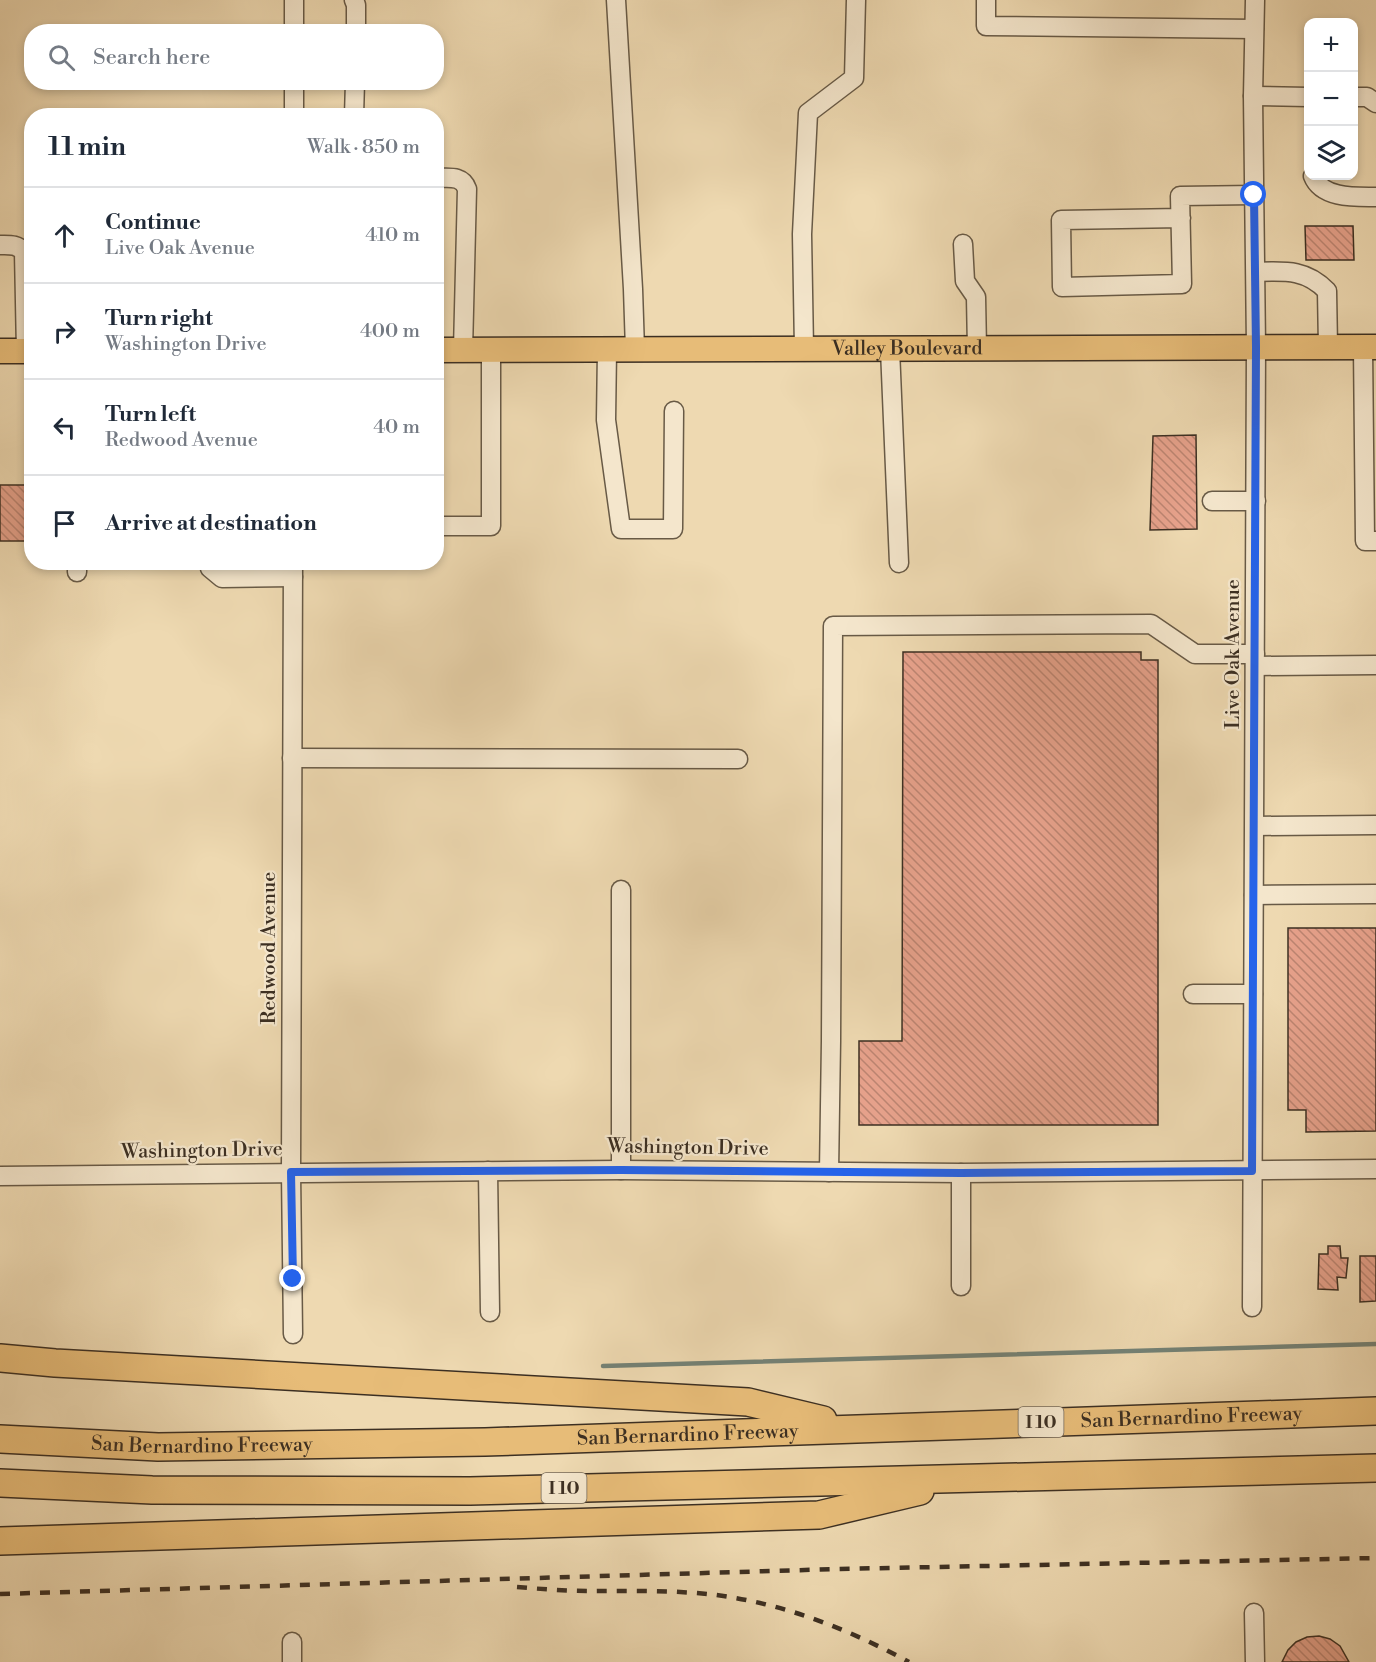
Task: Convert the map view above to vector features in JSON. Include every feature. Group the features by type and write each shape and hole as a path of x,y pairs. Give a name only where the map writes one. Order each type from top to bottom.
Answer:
{"highway":[{"path":"0,1358 748,1402 859,1428"},
{"name":"San Bernardino Freeway","path":"0,1439 158,1447 484,1442 1376,1411"},
{"name":"I 10","path":"0,1483 152,1490 470,1491 1376,1468"},
{"path":"0,1541 819,1515 976,1478"}],"main road":[{"name":"Valley Boulevard","path":"444,350 1370,347"},
{"path":"0,351 24,351"}],"street":[{"path":"294,0 294,24"},
{"path":"354,0 356,24"},
{"path":"616,0 633,277 635,350"},
{"path":"804,349 802,234 808,113 854,78 856,0"},
{"path":"986,0 986,26 1254,29"},
{"name":"Live Oak Avenue","path":"1252,1308 1256,501 1254,0"},
{"path":"294,90 294,108"},
{"path":"354,108 355,90"},
{"path":"1253,96 1304,97"},
{"path":"1358,97 1367,98 1376,103"},
{"path":"444,178 457,178 465,183 467,189 463,350"},
{"path":"1315,180 1342,197 1376,197"},
{"path":"1181,218 1061,220 1062,287 1182,284 1181,218 1180,196 1254,195"},
{"path":"963,244 965,280 976,297 977,349"},
{"path":"0,245 20,247 24,252"},
{"path":"1256,272 1285,271 1305,274 1327,291 1328,347"},
{"path":"1370,347 1365,541 1376,541"},
{"path":"890,349 899,563"},
{"path":"444,526 491,526 491,350"},
{"path":"607,350 606,420 621,529 673,529 674,411"},
{"path":"1212,501 1256,501"},
{"path":"212,570 222,578 293,570"},
{"name":"Redwood Avenue","path":"293,570 291,1172 293,1334"},
{"path":"829,1172 833,626 1151,624 1195,654 1255,660 1376,665"},
{"path":"292,758 738,759"},
{"path":"1255,826 1376,825"},
{"path":"621,890 621,1170"},
{"path":"1254,895 1376,894"},
{"path":"1192,994 1253,994"},
{"name":"Washington Drive","path":"0,1176 621,1170 961,1173 1376,1169"},
{"path":"488,1171 490,1312"},
{"path":"961,1173 961,1286"},
{"path":"1254,1613 1255,1662"},
{"path":"292,1642 292,1662"}],"building":[{"path":"1305,226 1353,226 1354,260 1306,260"},
{"path":"1196,435 1197,529 1150,530 1153,436"},
{"path":"0,485 24,485 24,541 0,541"},
{"path":"903,652 1141,652 1141,660 1158,660 1158,1125 859,1125 859,1041 902,1041"},
{"path":"1288,928 1376,928 1376,1131 1306,1132 1306,1110 1288,1110"},
{"path":"1328,1246 1340,1246 1341,1258 1348,1258 1346,1278 1337,1277 1338,1290 1318,1289 1319,1254 1328,1254"},
{"path":"1360,1256 1376,1256 1376,1301 1360,1302"},
{"path":"1319,1636 1330,1639 1340,1646 1349,1662 1282,1662 1288,1650 1296,1642 1307,1637"}],"waterway":[{"path":"603,1366 1376,1344"}],"railway":[{"path":"0,1594 838,1569 1376,1558"},
{"path":"517,1587 571,1591 685,1592 742,1599 816,1619 909,1662"}],"route":[{"path":"293,1279 291,1172 1252,1171 1256,347 1254,195"}]}
